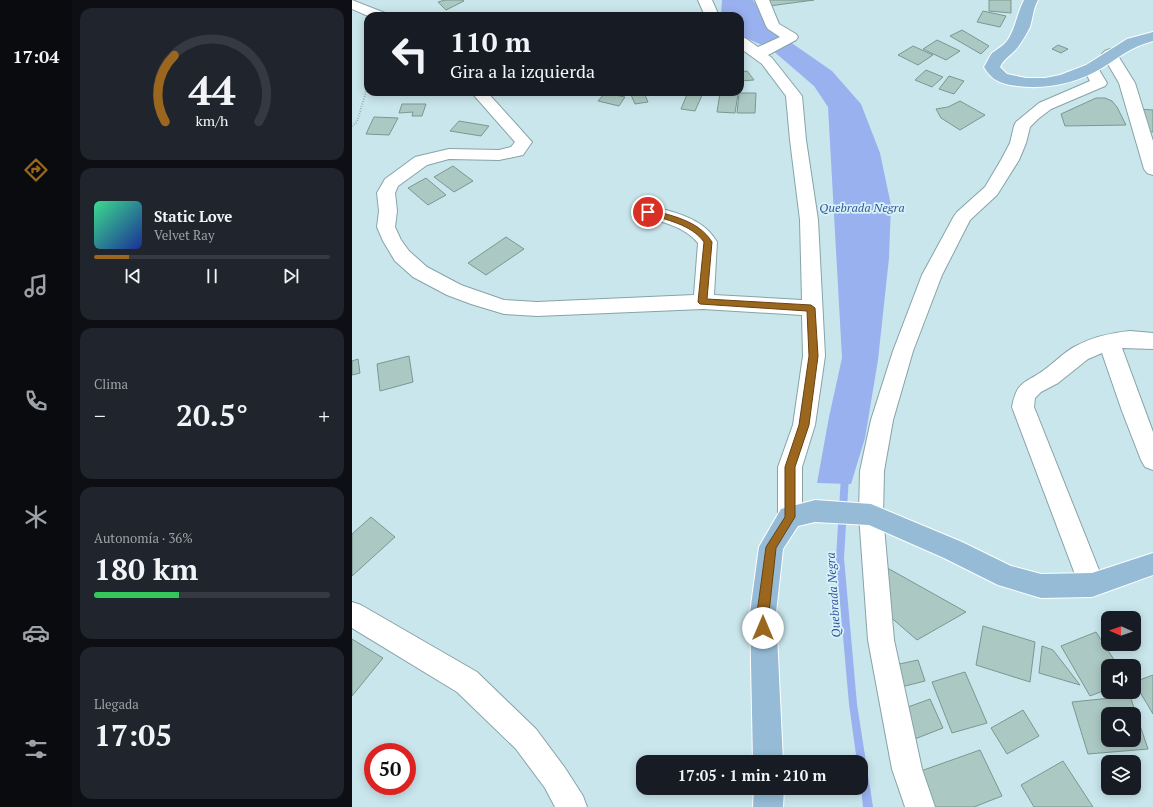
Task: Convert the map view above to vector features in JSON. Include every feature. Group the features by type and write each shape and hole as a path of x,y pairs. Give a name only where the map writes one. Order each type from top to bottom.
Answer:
{"main road":[{"path":"1031,0 1026,9 1026,16 1022,28 1012,45 997,57 992,67 996,74 1007,80 1041,83 1067,78 1092,68 1110,54 1132,42 1153,36"},
{"path":"768,755 763,613 771,547 790,517 815,510 861,515 953,550 1007,577 1041,586 1092,585 1153,564"},
{"path":"768,807 769,795"}],"street":[{"path":"705,0 710,12"},
{"path":"762,0 773,26 791,37 762,52"},
{"path":"352,4 371,12"},
{"path":"744,43 762,52 767,61 794,96 798,140 809,220 811,308 814,356 804,425 790,467 790,517"},
{"path":"1110,54 1122,72 1127,83 1153,169"},
{"path":"920,807 907,769 881,640 861,515 872,471 882,420 903,351 932,275 963,216 991,191 1008,165 1018,143 1022,126 1032,116 1045,106 1099,83 1092,68"},
{"path":"482,96 491,108 512,127 524,142 517,150 499,155 449,154 421,161 391,183 386,193 388,211 386,227 392,241 402,256 420,272 454,290 504,307 537,309 703,302 811,308"},
{"path":"648,212 681,221 701,232 708,242 703,302"},
{"path":"1092,585 1023,407 1025,395 1033,386 1050,377 1081,353 1109,341 1130,339 1153,341"},
{"path":"1109,341 1133,411 1153,460"},
{"path":"352,614 467,682 526,739 555,778 572,807"}],"path":[{"path":"352,126 357,122 365,96"}],"water":[{"name":"Quebrada Negra","path":"722,0 753,0 770,28 832,71 861,104 880,153 891,205 889,258 878,360 865,438 851,484 817,483 842,358 828,107 814,86 771,49 744,36 744,12 721,12"}],"building":[{"path":"445,0 464,1 446,10 438,2"},
{"path":"766,0 814,0 769,6"},
{"path":"989,0 1011,0 1011,13 989,11"},
{"path":"983,11 1006,16 1000,27 977,22"},
{"path":"962,30 989,46 981,54 950,36"},
{"path":"937,40 960,51 946,60 923,49"},
{"path":"1058,45 1068,49 1061,53 1052,49"},
{"path":"913,46 933,55 918,65 898,55"},
{"path":"926,70 943,77 932,87 915,80"},
{"path":"744,71 747,71 754,80 744,81"},
{"path":"949,76 964,81 954,94 939,89"},
{"path":"744,93 756,93 755,113 737,113 739,96 744,96"},
{"path":"602,96 625,97 619,106 598,101"},
{"path":"631,96 645,96 648,102 635,104"},
{"path":"686,96 702,96 695,111 681,109"},
{"path":"720,96 738,96 735,113 717,112"},
{"path":"1096,98 1105,98 1112,101 1117,107 1126,125 1065,126 1061,114"},
{"path":"960,101 985,115 960,130 941,118 936,109 948,107"},
{"path":"402,104 426,104 422,116 412,116 413,112 399,113"},
{"path":"1138,109 1153,110 1153,132 1145,132"},
{"path":"374,117 398,118 389,135 366,134"},
{"path":"459,121 489,126 481,136 450,131"},
{"path":"453,166 473,181 454,192 434,177"},
{"path":"426,178 446,195 428,205 408,188"},
{"path":"506,237 524,249 486,275 468,263"},
{"path":"409,356 413,382 380,391 377,364"},
{"path":"358,359 360,373 352,375 352,361"},
{"path":"371,517 395,537 352,576 352,534"},
{"path":"882,565 966,612 917,640 887,614"},
{"path":"983,626 1035,642 1030,682 976,665"},
{"path":"1096,632 1101,640 1101,651 1108,651 1113,659 1101,659 1101,692 1090,696 1061,646"},
{"path":"352,639 383,658 352,696"},
{"path":"1042,646 1053,650 1080,685 1039,673"},
{"path":"918,660 925,681 897,688 890,666"},
{"path":"965,672 987,723 952,733 932,682"},
{"path":"1153,675 1153,714 1141,694 1141,679"},
{"path":"930,699 943,728 907,742 900,710"},
{"path":"1101,699 1131,699 1134,707 1101,707 1101,747 1141,747 1141,728 1148,749 1088,754 1072,702"},
{"path":"1023,710 1039,736 1007,754 991,728"},
{"path":"980,750 1002,796 974,807 932,807 918,772"},
{"path":"1063,761 1093,807 1034,807 1021,785"}],"waterway":[{"name":"Quebrada Negra","path":"845,476 840,558 853,704 868,807"}],"route":[{"path":"648,212 681,221 701,232 708,242 703,302 811,308 814,356 804,425 790,467 790,517 771,547 763,613 763,628"}]}
